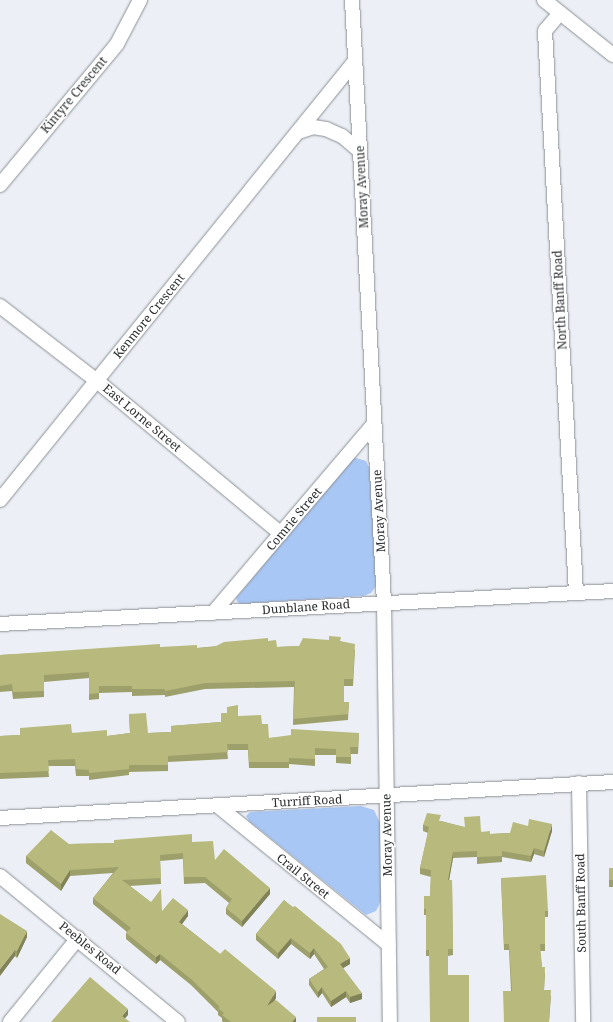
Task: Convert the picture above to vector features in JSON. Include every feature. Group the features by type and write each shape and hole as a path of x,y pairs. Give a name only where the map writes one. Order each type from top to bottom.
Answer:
{"street":[{"name":"Kintyre Crescent","path":"0,184 117,44 140,0"},
{"name":"Moray Avenue","path":"352,0 384,602 390,1022"},
{"path":"544,0 613,55"},
{"name":"North Banff Road","path":"560,13 545,30 576,592"},
{"name":"Kenmore Crescent","path":"0,500 355,61"},
{"path":"298,132 313,127 326,129 342,136 360,151"},
{"name":"East Lorne Street","path":"0,306 97,381 281,534"},
{"name":"Comrie Street","path":"213,613 374,424"},
{"name":"Dunblane Road","path":"0,624 213,613 384,602 613,591"},
{"name":"Turriff Road","path":"0,818 387,797 579,783 613,782"},
{"name":"South Banff Road","path":"579,783 583,1022"},
{"name":"Crail Street","path":"218,806 388,945"},
{"name":"Peebles Road","path":"0,876 78,938 178,1022"},
{"path":"10,1022 78,938"}],"shaded area":[{"path":"353,457 366,461 370,469 376,586 371,593 363,596 240,604 236,598"},
{"path":"361,806 374,810 380,823 381,901 376,911 366,915 249,821 246,816 250,812"}],"building":[{"path":"329,636 341,637 340,641 355,644 353,679 344,679 344,702 349,702 348,714 293,719 295,681 205,683 165,691 165,689 132,689 132,686 99,686 99,693 89,694 89,672 44,675 44,691 13,692 12,684 0,686 0,655 160,644 160,647 197,645 197,648 214,647 224,642 268,638 268,641 276,640 277,647 299,646 303,638 329,640"},
{"path":"238,705 238,716 261,715 262,724 268,724 269,738 291,735 291,729 359,733 358,747 350,747 351,757 336,757 336,749 315,748 315,759 289,758 289,762 249,762 248,744 227,744 228,752 168,756 168,765 129,765 129,769 89,773 89,770 76,769 75,759 48,760 49,771 0,773 0,736 20,735 20,728 71,724 72,733 107,730 107,736 130,733 129,714 146,713 148,733 171,732 171,726 221,722 221,713 227,713 227,707"},
{"path":"427,813 441,815 439,821 465,827 464,817 480,816 481,832 490,831 490,834 510,833 513,822 528,826 529,819 552,824 544,851 534,848 531,856 502,851 502,856 477,857 477,851 453,852 448,880 452,880 453,949 448,949 448,975 469,975 469,1022 430,1022 429,950 426,950 426,909 424,909 424,896 430,896 431,870 420,868 429,827 423,825"},
{"path":"51,830 69,844 114,843 114,840 192,834 192,842 213,841 215,860 224,849 270,888 242,921 226,908 232,899 205,877 184,877 183,853 160,855 161,878 122,880 151,902 161,889 162,911 173,898 188,910 179,922 220,954 225,949 276,991 267,1006 276,1000 296,1017 292,1022 231,1022 222,1015 224,1013 218,1008 220,1007 191,979 160,954 156,957 126,933 131,928 93,898 119,867 70,870 61,884 26,856"},
{"path":"609,868 613,868 613,880 609,880"},
{"path":"546,875 548,911 545,911 545,944 540,944 542,967 545,967 544,990 551,990 549,1022 504,1022 503,991 512,991 509,944 504,944 501,878"},
{"path":"284,900 293,907 295,906 341,944 350,958 340,964 362,993 350,997 346,991 331,1001 322,987 318,992 309,979 328,967 314,948 310,953 291,938 278,953 256,934"},
{"path":"0,914 27,931 17,951 15,950 0,969"},
{"path":"90,977 128,1009 122,1016 130,1022 51,1022"},
{"path":"317,1017 356,1017 356,1022 317,1022"}]}
